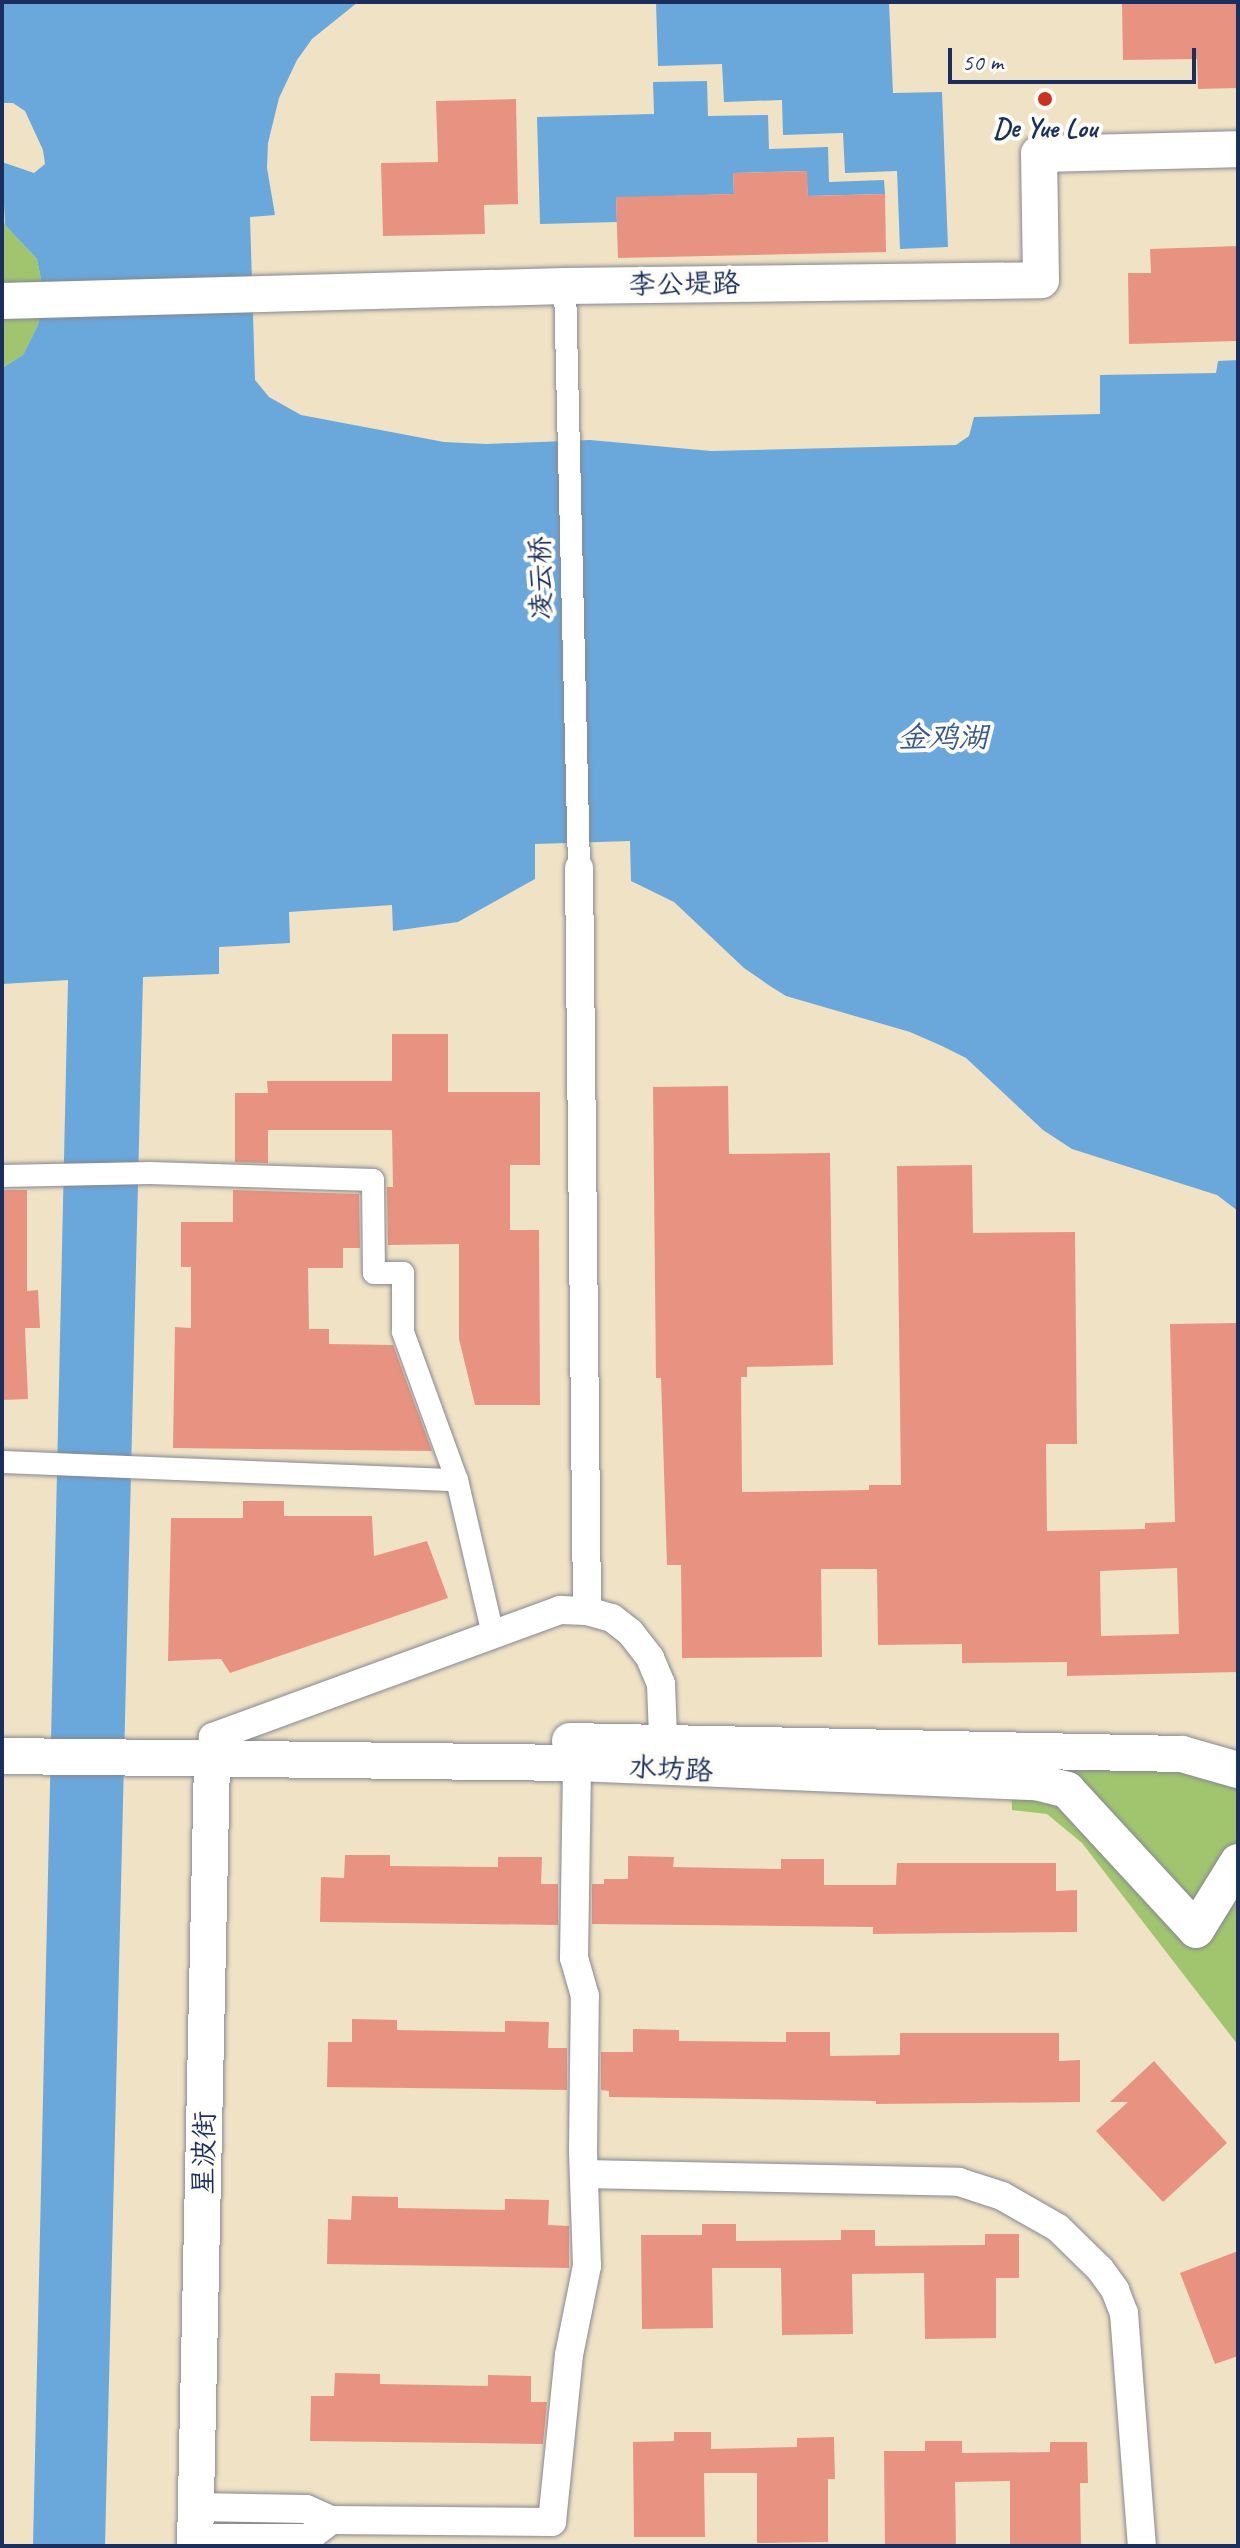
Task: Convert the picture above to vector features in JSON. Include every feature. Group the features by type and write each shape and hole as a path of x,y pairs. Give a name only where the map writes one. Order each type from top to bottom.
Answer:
{"street":[{"name":"李公堤路","path":"2,301 393,289 1041,280 1039,154 1238,149"},
{"name":"凌云桥","path":"565,286 579,868"},
{"path":"579,868 587,1611"},
{"path":"2,1176 150,1173 373,1180 374,1273 403,1273 403,1332 457,1480 493,1635"},
{"path":"2,1462 457,1480"},
{"path":"213,1749 560,1610 587,1611 612,1618 630,1632 650,1658 661,1684 664,1756"},
{"name":"水坊路","path":"14,1745 664,1756 1182,1754 1238,1770"},
{"name":"水坊路","path":"213,1749 577,1763 664,1756 1036,1782 1067,1790 1196,1930 1238,1862"},
{"name":"星波街","path":"196,2530 213,1749"},
{"path":"196,2530 308,2538 331,2520 553,2534 569,2355 587,2266 585,1996 574,1958 577,1763"},
{"path":"584,2174 959,2182 1002,2196 1058,2228 1100,2269 1115,2290 1124,2313 1142,2546"}],"green space":[{"path":"2,215 5,225 37,259 43,290 38,325 23,355 2,368"},
{"path":"1010,1737 1238,1754 1238,2045 1082,1843 1047,1814 1012,1810"}],"water":[{"name":"金鸡湖","path":"2,2 358,2 312,39 297,60 279,98 268,143 267,168 275,215 250,217 255,380 269,397 301,415 444,442 486,444 590,440 711,451 956,445 969,436 974,417 1100,414 1100,375 1216,373 1218,361 1238,360 1238,1211 1217,1195 1072,1149 1043,1130 966,1058 942,1046 910,1032 786,996 744,968 674,902 631,881 630,841 535,844 535,879 458,922 393,931 392,905 289,912 290,943 219,947 219,974 143,977 105,2546 33,2546 68,980 2,984 2,368 23,355 38,325 43,290 37,259 5,225 2,162 34,173 45,164 43,150 25,111 13,103 2,103"},
{"path":"656,2 889,2 893,93 942,92 948,247 900,249 897,171 845,173 843,133 783,135 782,100 724,102 722,64 658,66"},
{"path":"707,81 708,116 768,115 769,149 828,147 829,182 884,180 885,194 808,196 806,171 733,173 734,194 616,198 617,222 540,224 537,117 654,114 653,82"}],"building":[{"path":"1122,2 1238,2 1238,88 1198,89 1197,59 1123,60"},
{"path":"516,99 518,204 484,205 485,234 383,236 381,163 438,162 436,101"},
{"path":"807,171 808,196 885,194 886,252 618,258 616,197 734,194 733,173"},
{"path":"1238,246 1238,341 1129,344 1128,273 1151,273 1150,249"},
{"path":"392,1034 448,1034 448,1092 540,1092 540,1165 510,1165 510,1230 539,1230 540,1405 475,1405 459,1339 459,1244 388,1245 387,1187 393,1187 392,1130 268,1130 268,1163 235,1162 235,1093 268,1093 267,1081 392,1081"},
{"path":"728,1086 729,1154 830,1153 833,1365 747,1367 747,1377 741,1377 742,1492 869,1490 869,1485 901,1485 897,1166 972,1165 973,1233 1075,1232 1077,1444 1046,1444 1047,1531 1145,1529 1145,1523 1175,1522 1170,1324 1238,1323 1238,1672 1067,1676 1067,1662 962,1663 962,1644 878,1645 877,1569 821,1569 822,1657 682,1658 681,1565 667,1565 661,1378 656,1378 653,1087","holes":["1177,1568 1179,1634 1101,1636 1100,1571"]},
{"path":"2,1190 27,1190 27,1291 38,1290 40,1328 25,1328 28,1399 2,1400"},
{"path":"233,1190 359,1194 360,1248 343,1248 343,1268 308,1268 309,1329 329,1329 329,1344 393,1345 432,1451 173,1448 175,1327 191,1328 191,1267 181,1267 181,1222 233,1222"},
{"path":"243,1501 284,1501 284,1516 372,1516 374,1556 427,1541 448,1598 230,1673 221,1659 168,1661 171,1518 243,1518"},
{"path":"345,1855 390,1855 390,1866 498,1867 498,1857 542,1857 541,1884 558,1884 558,1925 320,1922 321,1877 344,1878"},
{"path":"628,1856 674,1857 673,1867 781,1869 781,1859 824,1859 824,1885 896,1885 897,1863 1056,1863 1056,1891 1077,1890 1077,1932 873,1934 873,1927 592,1924 592,1884 604,1884 604,1879 628,1879"},
{"path":"352,2019 397,2020 397,2030 505,2032 505,2021 549,2022 548,2048 567,2048 567,2090 327,2087 328,2042 352,2042"},
{"path":"633,2029 679,2030 679,2041 786,2042 786,2032 830,2032 830,2056 900,2055 900,2033 1059,2033 1059,2061 1080,2060 1080,2102 876,2104 876,2101 609,2097 609,2091 601,2090 601,2052 633,2052"},
{"path":"1154,2061 1227,2143 1163,2202 1096,2131 1128,2102 1110,2102"},
{"path":"352,2196 398,2197 398,2208 505,2210 505,2199 549,2200 548,2225 569,2226 569,2268 327,2264 328,2219 351,2220"},
{"path":"702,2224 736,2224 736,2241 841,2240 841,2230 875,2230 875,2246 985,2245 985,2234 1019,2234 1019,2278 996,2278 996,2338 925,2339 924,2273 852,2274 853,2334 782,2335 781,2268 712,2268 713,2328 642,2329 641,2235 702,2235"},
{"path":"1238,2251 1238,2356 1215,2364 1180,2273"},
{"path":"335,2373 380,2374 380,2384 488,2386 488,2375 531,2376 531,2402 547,2402 543,2444 310,2441 311,2396 334,2396"},
{"path":"674,2432 711,2432 711,2449 797,2447 797,2438 834,2437 835,2479 828,2479 828,2542 757,2543 757,2473 704,2473 705,2537 634,2537 633,2442 674,2441"},
{"path":"925,2441 962,2441 962,2453 1050,2452 1050,2442 1087,2442 1088,2483 1080,2483 1081,2546 1010,2546 1010,2481 955,2482 956,2546 885,2546 884,2451 925,2451"}],"place":[{"name":"De Yue Lou","path":"1045,99"}]}
